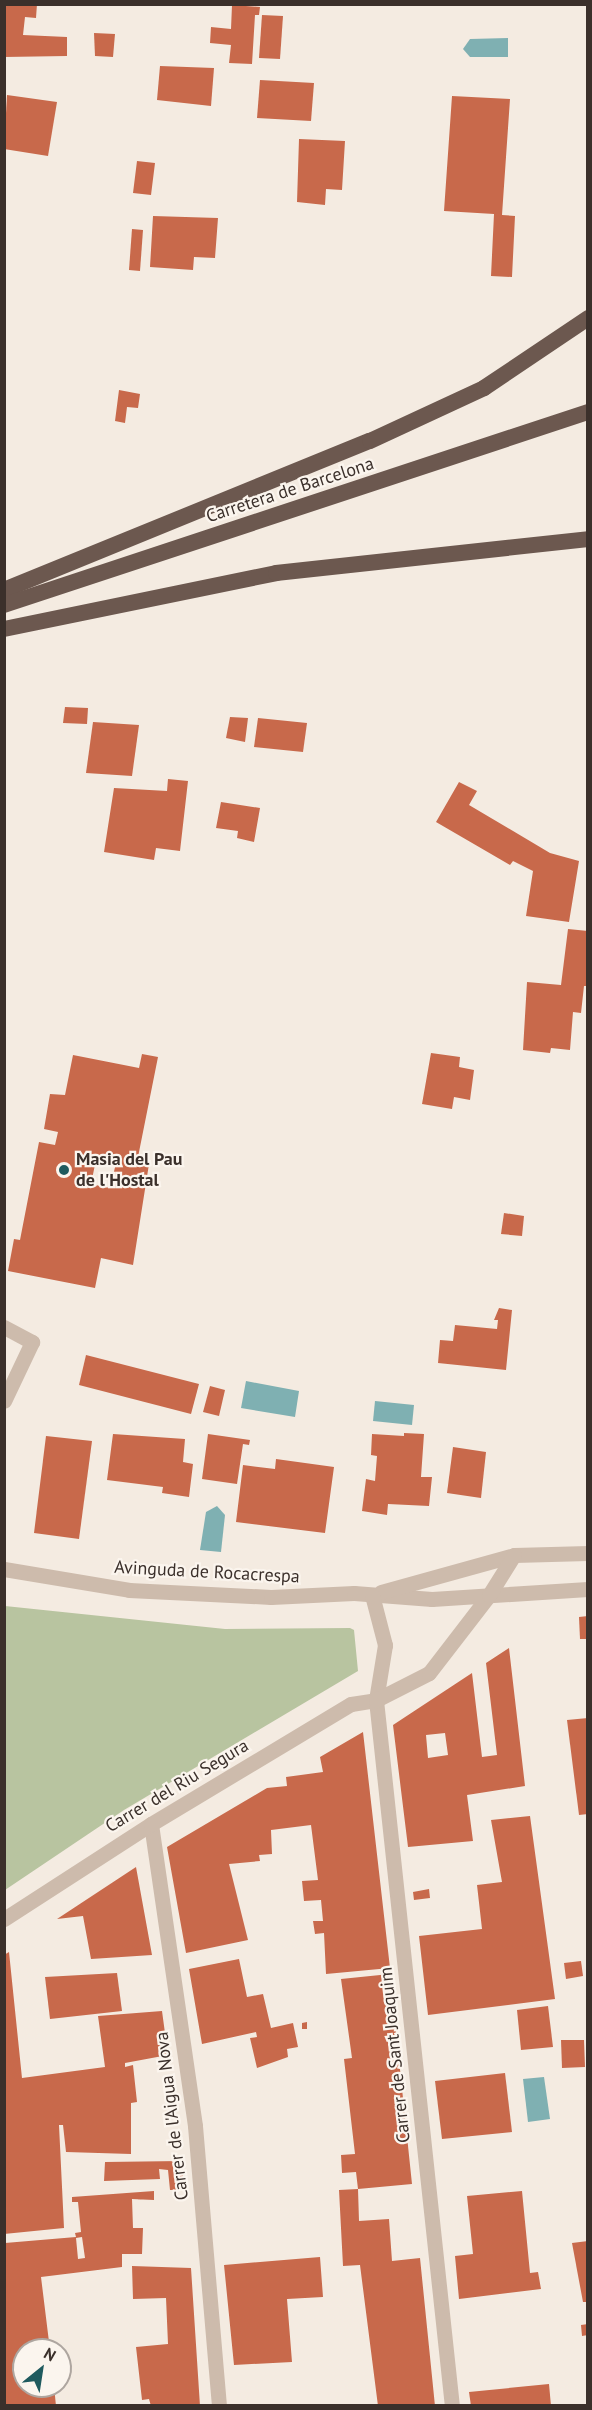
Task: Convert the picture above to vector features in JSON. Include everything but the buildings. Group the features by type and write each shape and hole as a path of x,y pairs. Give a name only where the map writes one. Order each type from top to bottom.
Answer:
{"highway":[{"path":"4,590 380,436 484,388 588,318"},
{"name":"Carretera de Barcelona","path":"4,605 588,412"},
{"path":"4,629 276,573 588,539"}],"street":[{"path":"4,1327 32,1342 4,1401"},
{"name":"Avinguda de Rocacrespa","path":"372,1595 514,1555 588,1553"},
{"name":"Carrer del Riu Segura","path":"4,1919 151,1824 351,1704 376,1700 429,1673 489,1595 514,1555"},
{"name":"Avinguda de Rocacrespa","path":"4,1569 129,1590 271,1597 372,1595 432,1599 588,1589"},
{"name":"Carrer de Sant Joaquim","path":"372,1595 385,1645 376,1700 452,2406"},
{"name":"Carrer de l'Aigua Nova","path":"151,1824 195,2126 219,2406"}],"green space":[{"path":"5,1606 225,1629 350,1628 354,1630 358,1671 124,1810 5,1890"}],"water":[{"path":"508,38 508,57 470,57 463,49 470,39"},
{"path":"246,1381 299,1391 295,1417 241,1408"},
{"path":"375,1401 414,1405 412,1425 373,1421"},
{"path":"217,1506 225,1515 221,1552 200,1550 206,1512"},
{"path":"544,2077 550,2119 528,2122 523,2079"}],"place":[{"name":"Masia del Pau de l'Hostal","path":"64,1170"}]}
